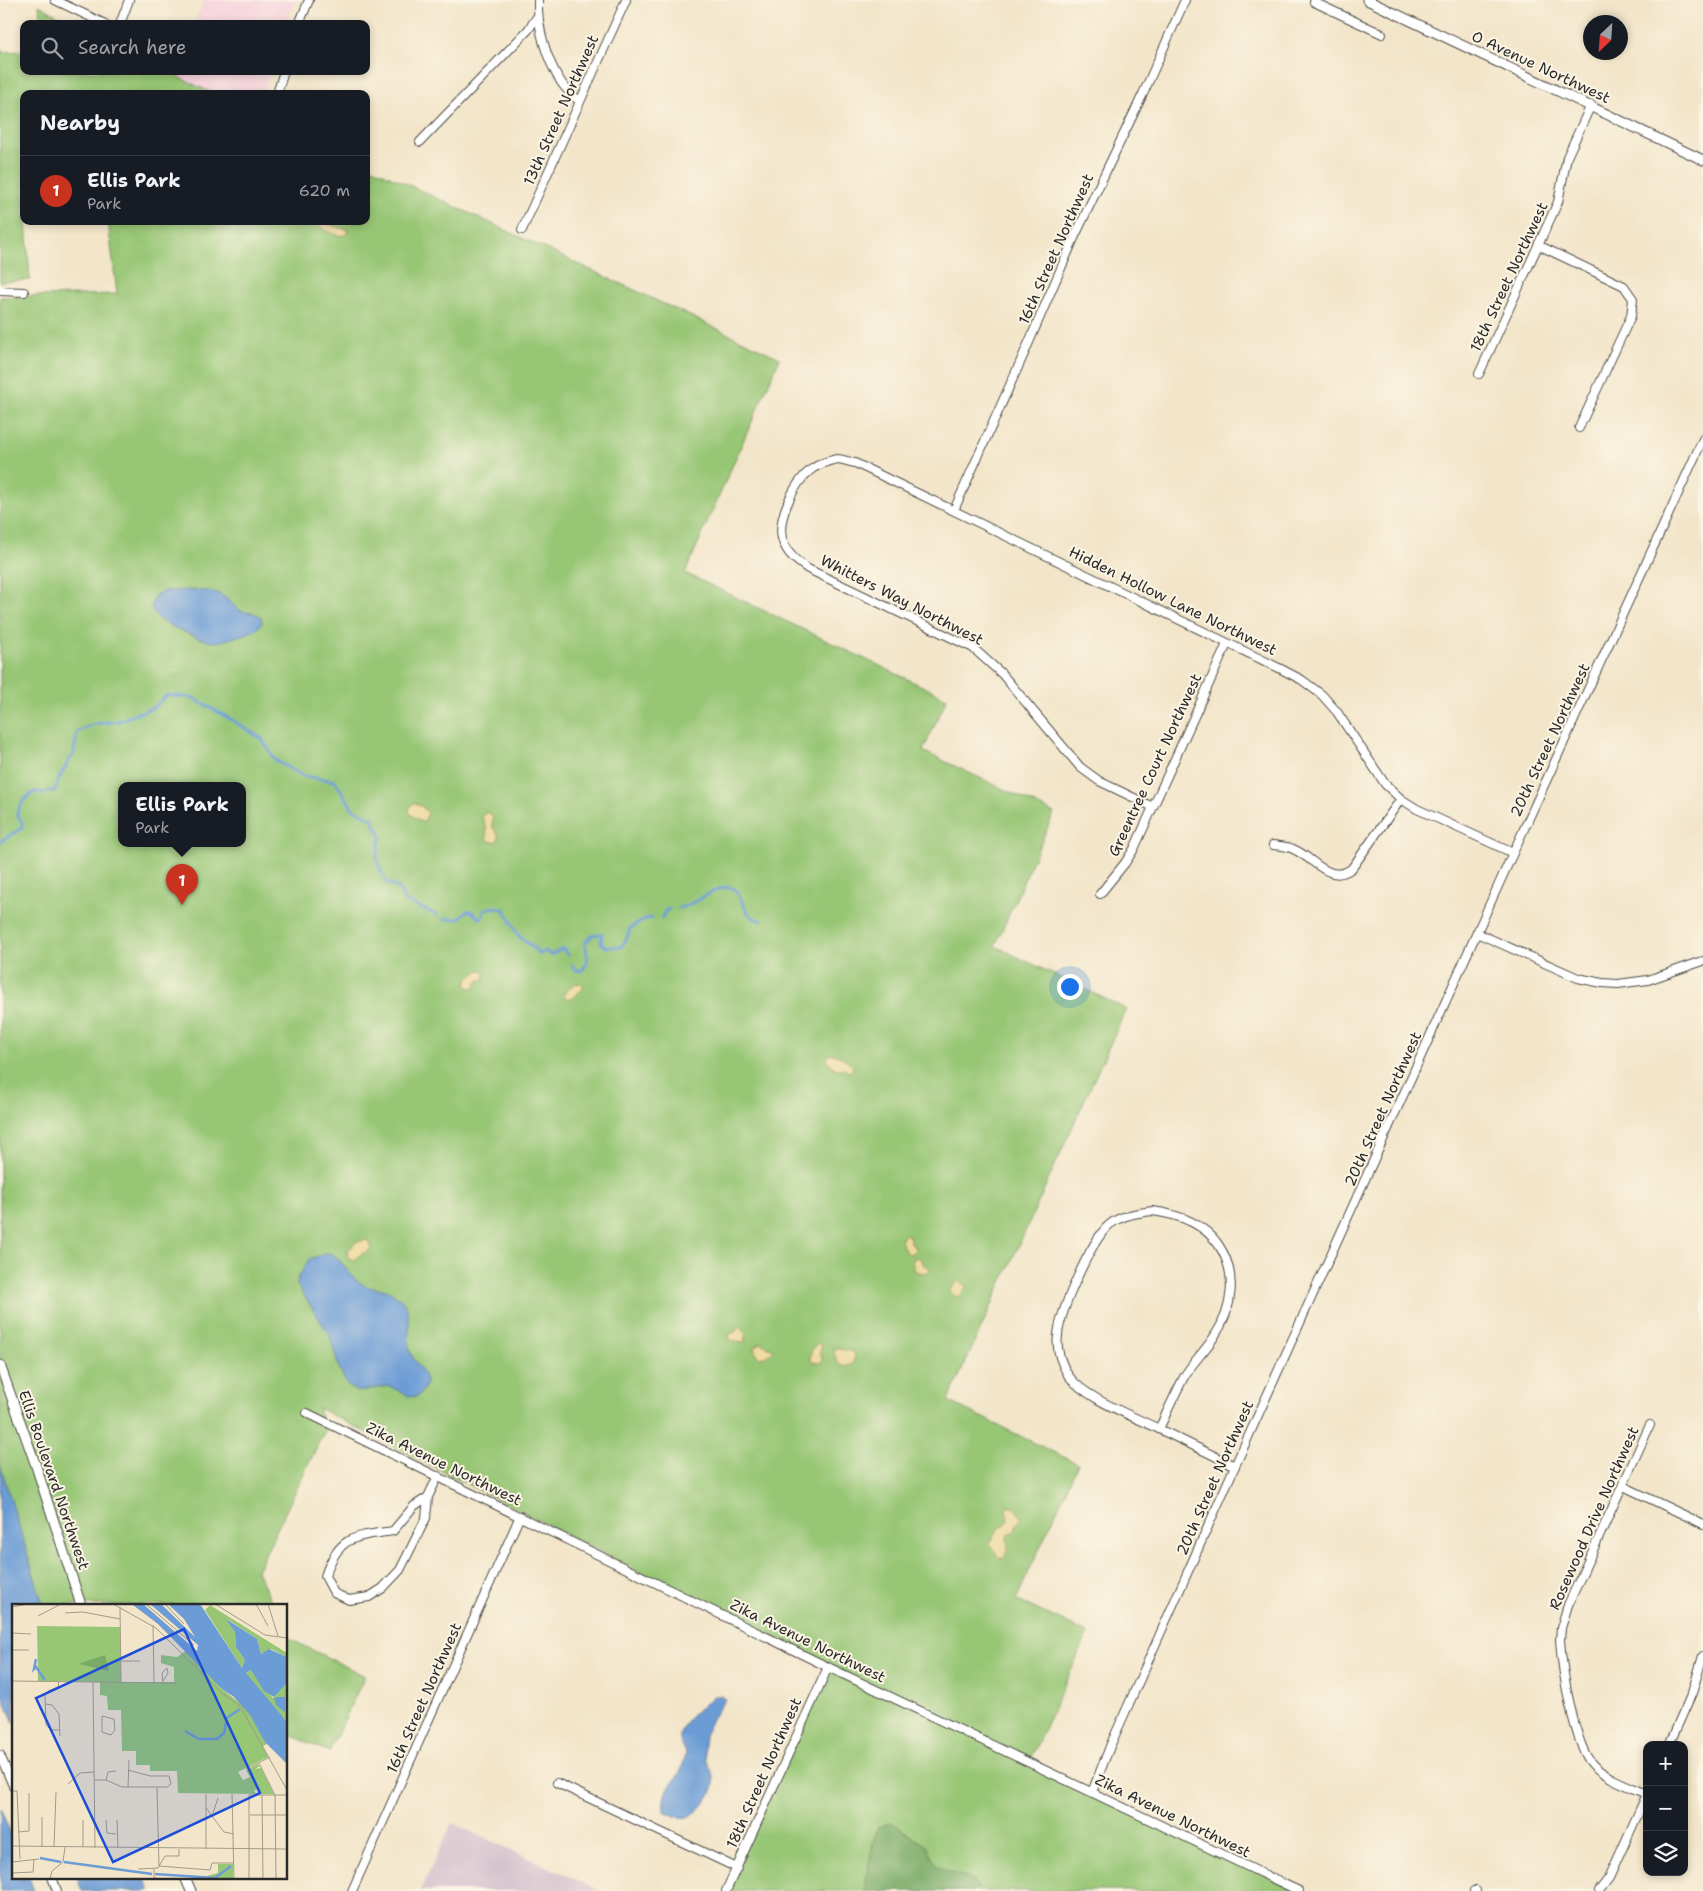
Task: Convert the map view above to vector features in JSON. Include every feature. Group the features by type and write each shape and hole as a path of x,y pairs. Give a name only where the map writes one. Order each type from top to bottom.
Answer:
{"street":[{"path":"55,0 97,20"},
{"path":"122,20 129,0"},
{"path":"301,20 309,0"},
{"path":"538,0 538,17 550,62 562,84 580,102"},
{"name":"13th Street Northwest","path":"522,230 626,0"},
{"name":"16th Street Northwest","path":"954,510 1075,236 1143,94 1185,0"},
{"path":"1315,0 1314,2 1382,34"},
{"name":"O Avenue Northwest","path":"1367,0 1703,160"},
{"path":"420,142 528,30 538,17"},
{"path":"278,90 283,75"},
{"name":"18th Street Northwest","path":"1479,374 1558,202 1567,158 1591,106"},
{"path":"1538,245 1624,286 1633,299 1631,316 1579,428"},
{"path":"0,291 24,292"},
{"name":"20th Street Northwest","path":"1092,1792 1111,1744 1235,1466 1703,439"},
{"name":"Hidden Hollow Lane Northwest","path":"790,500 801,480 812,469 823,463 839,459 855,463 1287,672 1302,680 1322,695 1337,712 1385,784 1402,800 1417,809 1513,853"},
{"name":"Whitters Way Northwest","path":"790,500 781,523 784,544 795,561 973,648 1002,674 1080,767 1099,781 1153,807"},
{"name":"Greentree Court Northwest","path":"1100,894 1126,863 1227,644"},
{"path":"1273,845 1294,849 1326,871 1340,874 1347,872 1352,868 1402,800"},
{"path":"1477,933 1578,978 1602,983 1618,984 1648,980 1703,961"},
{"path":"1159,1429 1185,1376 1215,1336 1228,1304 1232,1281 1230,1266 1212,1236 1196,1224 1182,1217 1152,1211 1124,1216 1110,1224 1092,1246 1065,1308 1058,1335 1062,1362 1069,1375 1079,1387 1092,1396 1159,1429 1235,1466"},
{"name":"Ellis Boulevard Northwest","path":"0,1365 82,1604"},
{"name":"Zika Avenue Northwest","path":"307,1413 828,1667 1299,1891"},
{"name":"Rosewood Drive Northwest","path":"1643,1792 1610,1777 1592,1765 1582,1748 1576,1730 1560,1640 1564,1616 1650,1425"},
{"path":"428,1497 414,1506 393,1531 356,1536 342,1544 331,1559 325,1576 334,1593 349,1600 368,1597 383,1588 400,1570 426,1518 428,1497 438,1476"},
{"path":"1623,1486 1703,1524"},
{"name":"16th Street Northwest","path":"352,1891 520,1516"},
{"path":"1671,1741 1692,1693 1703,1656"},
{"name":"18th Street Northwest","path":"726,1891 828,1667"},
{"path":"0,1756 12,1783"},
{"path":"557,1783 737,1868"},
{"path":"1599,1891 1609,1878 1643,1803"},
{"path":"52,1878 58,1891"},
{"path":"185,1878 191,1891"}],"shaded area":[{"path":"204,0 295,0 288,20 196,20"},
{"path":"174,75 269,75 264,90 206,90"},
{"path":"452,1823 601,1891 420,1891"}],"green space":[{"path":"39,5 66,20 41,20"},
{"path":"0,47 1,52 20,51 20,75 174,75 206,90 20,90 20,225 26,225 30,280 0,282"},
{"path":"370,167 780,358 685,573 947,698 923,751 1054,813 995,946 1126,1009 948,1401 1078,1464 1016,1600 1088,1633 1029,1762 1299,1891 726,1891 827,1667 318,1408 325,1430 257,1571 273,1604 43,1604 0,1465 0,297 117,294 108,225 370,225"},
{"path":"288,1636 290,1639 365,1676 329,1752 288,1734"},
{"path":"891,1822 926,1846 938,1867 972,1880 979,1891 864,1891 873,1842 878,1827"}],"sand":[{"path":"319,225 332,225 347,229 348,233 336,235"},
{"path":"414,803 423,807 428,814 423,823 409,813 410,806"},
{"path":"486,812 491,814 493,818 492,826 499,837 496,842 487,841 486,827 482,817"},
{"path":"480,970 486,972 484,979 478,981 474,988 468,987 466,984 469,978"},
{"path":"579,983 583,985 583,989 572,998 565,998 564,994 566,991 574,984"},
{"path":"833,1054 842,1057 853,1066 852,1070 848,1072 845,1069 836,1069 827,1060 828,1055"},
{"path":"905,1234 909,1236 912,1245 915,1247 914,1252 909,1254 906,1253 901,1241"},
{"path":"366,1240 371,1243 370,1250 361,1254 355,1260 348,1258 347,1252 356,1242"},
{"path":"916,1257 921,1259 922,1264 930,1268 928,1274 915,1271 912,1262"},
{"path":"958,1281 967,1286 959,1297 949,1291"},
{"path":"739,1327 747,1335 744,1342 730,1340 729,1334 735,1332"},
{"path":"760,1343 772,1348 772,1352 765,1357 758,1357 755,1348"},
{"path":"820,1343 822,1345 820,1352 823,1360 822,1362 815,1363 810,1360 811,1352 815,1345"},
{"path":"835,1348 854,1352 853,1364 845,1367 840,1365 834,1353"},
{"path":"1014,1507 1022,1518 1016,1525 1015,1532 1008,1535 1008,1546 1004,1558 999,1558 990,1541 999,1528 1005,1525 1008,1520 1006,1509"}],"water":[{"path":"200,590 214,592 228,600 241,611 257,614 260,616 262,623 258,628 246,634 226,640 213,642 202,639 170,626 157,617 151,607 155,595 164,591"},
{"path":"329,1253 334,1255 359,1282 391,1292 403,1302 409,1320 410,1351 424,1374 426,1381 424,1388 416,1397 409,1396 389,1386 357,1392 347,1385 339,1368 329,1334 297,1285 298,1278 309,1259"},
{"path":"0,1465 43,1604 12,1604 12,1718 0,1690"},
{"path":"714,1696 721,1696 725,1699 711,1720 704,1744 705,1754 714,1778 713,1789 702,1807 692,1815 687,1817 675,1816 664,1811 663,1804 665,1794 681,1770 686,1753 680,1741 680,1733 692,1715"},
{"path":"0,1808 12,1836 12,1878 29,1878 34,1891 0,1891"},
{"path":"77,1878 144,1878 150,1891 82,1891"}],"waterway":[{"path":"0,842 22,828 22,822 17,815 25,799 34,792 44,793 55,790 60,776 74,753 77,732 94,724 119,721 154,707 167,695 193,698 262,739 275,760 303,776 335,781 353,809 372,818 381,836 377,856 386,882 399,889 405,901 437,915"},
{"path":"679,908 685,907 722,888 729,887 737,892 748,913 762,921"},
{"path":"444,919 458,919 467,911 471,911 479,918 482,917 485,909 495,907 505,910 518,935 540,954 545,951 551,955 563,949 568,955"},
{"path":"662,918 665,911 669,909"},
{"path":"572,965 574,969 581,971 584,967 588,957 585,943 592,935 602,934 601,943 606,947 621,947 626,940 630,928 648,918 652,918"}],"place":[{"name":"Ellis Park","path":"182,905"}]}
